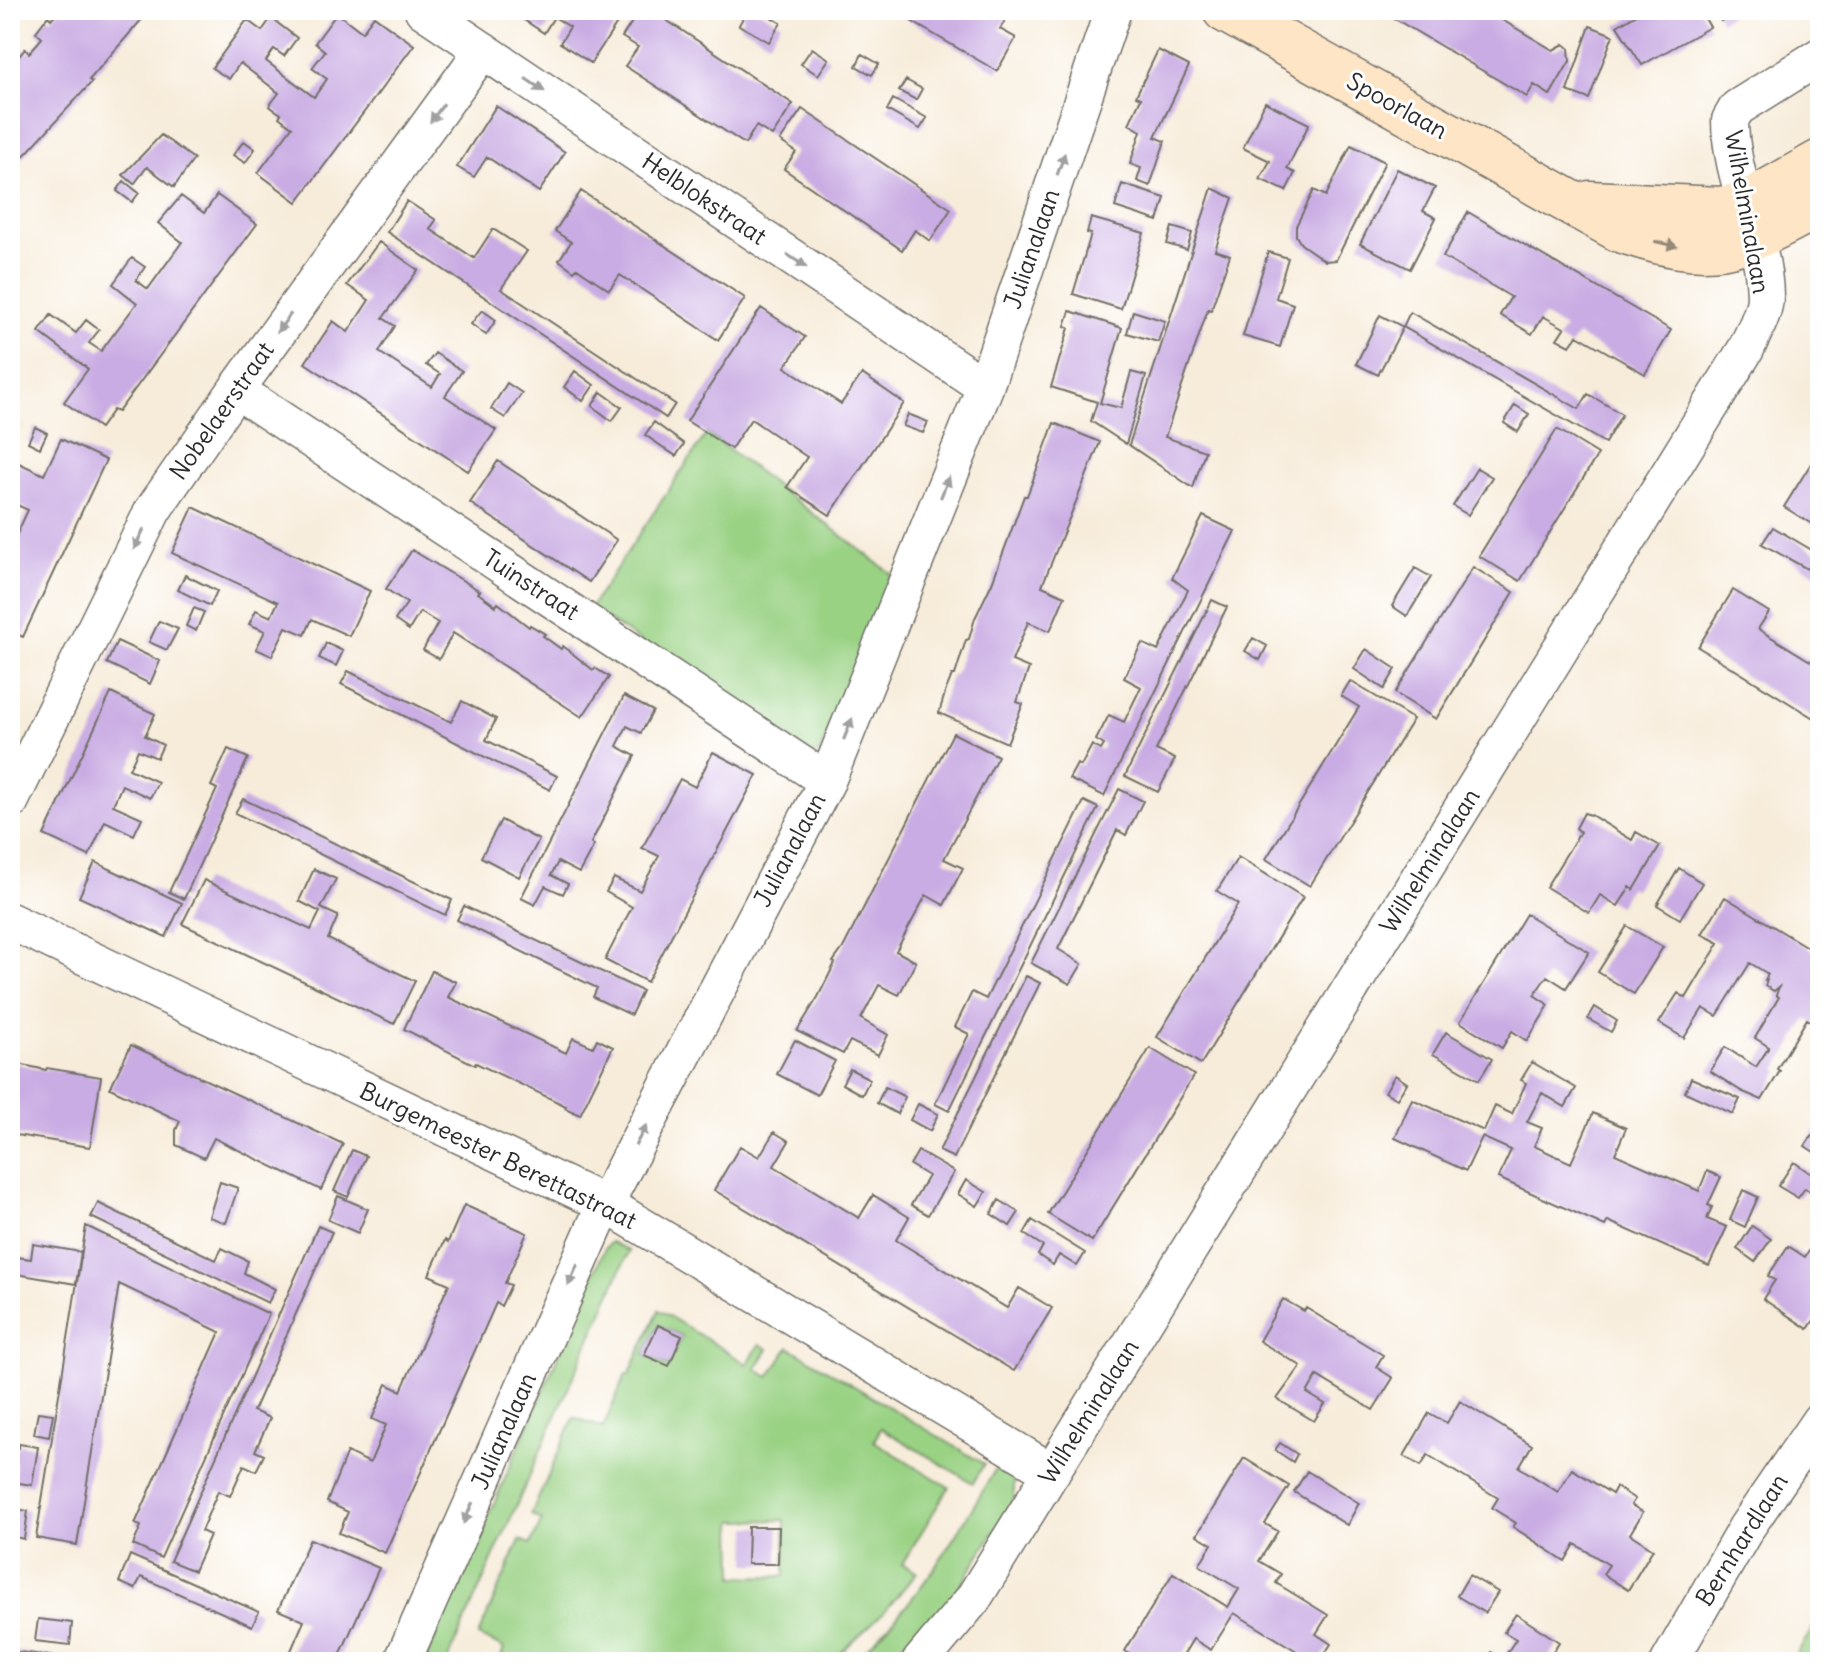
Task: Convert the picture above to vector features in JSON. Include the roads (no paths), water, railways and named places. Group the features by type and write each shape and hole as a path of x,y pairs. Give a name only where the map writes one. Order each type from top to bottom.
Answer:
{"street":[{"name":"Helblokstraat","path":"423,10 985,387"},
{"name":"Julianalaan","path":"402,1662 605,1204 827,781 985,387 1113,10"},
{"name":"Spoorlaan","path":"1225,10 1570,201 1720,209 1750,221"},
{"name":"Nobelaerstraat","path":"10,802 153,510 236,390 483,50"},
{"name":"Wilhelminalaan","path":"920,1662 973,1599 1746,349 1765,299 1730,127 1732,114 1820,56"},
{"path":"1750,221 1820,162"},
{"path":"1750,221 1820,204"},
{"name":"Tuinstraat","path":"236,390 827,781"},
{"name":"Burgemeester Berettastraat","path":"10,921 605,1204 1052,1472"},
{"name":"Bernhardlaan","path":"1669,1662 1746,1528 1820,1420"}]}
